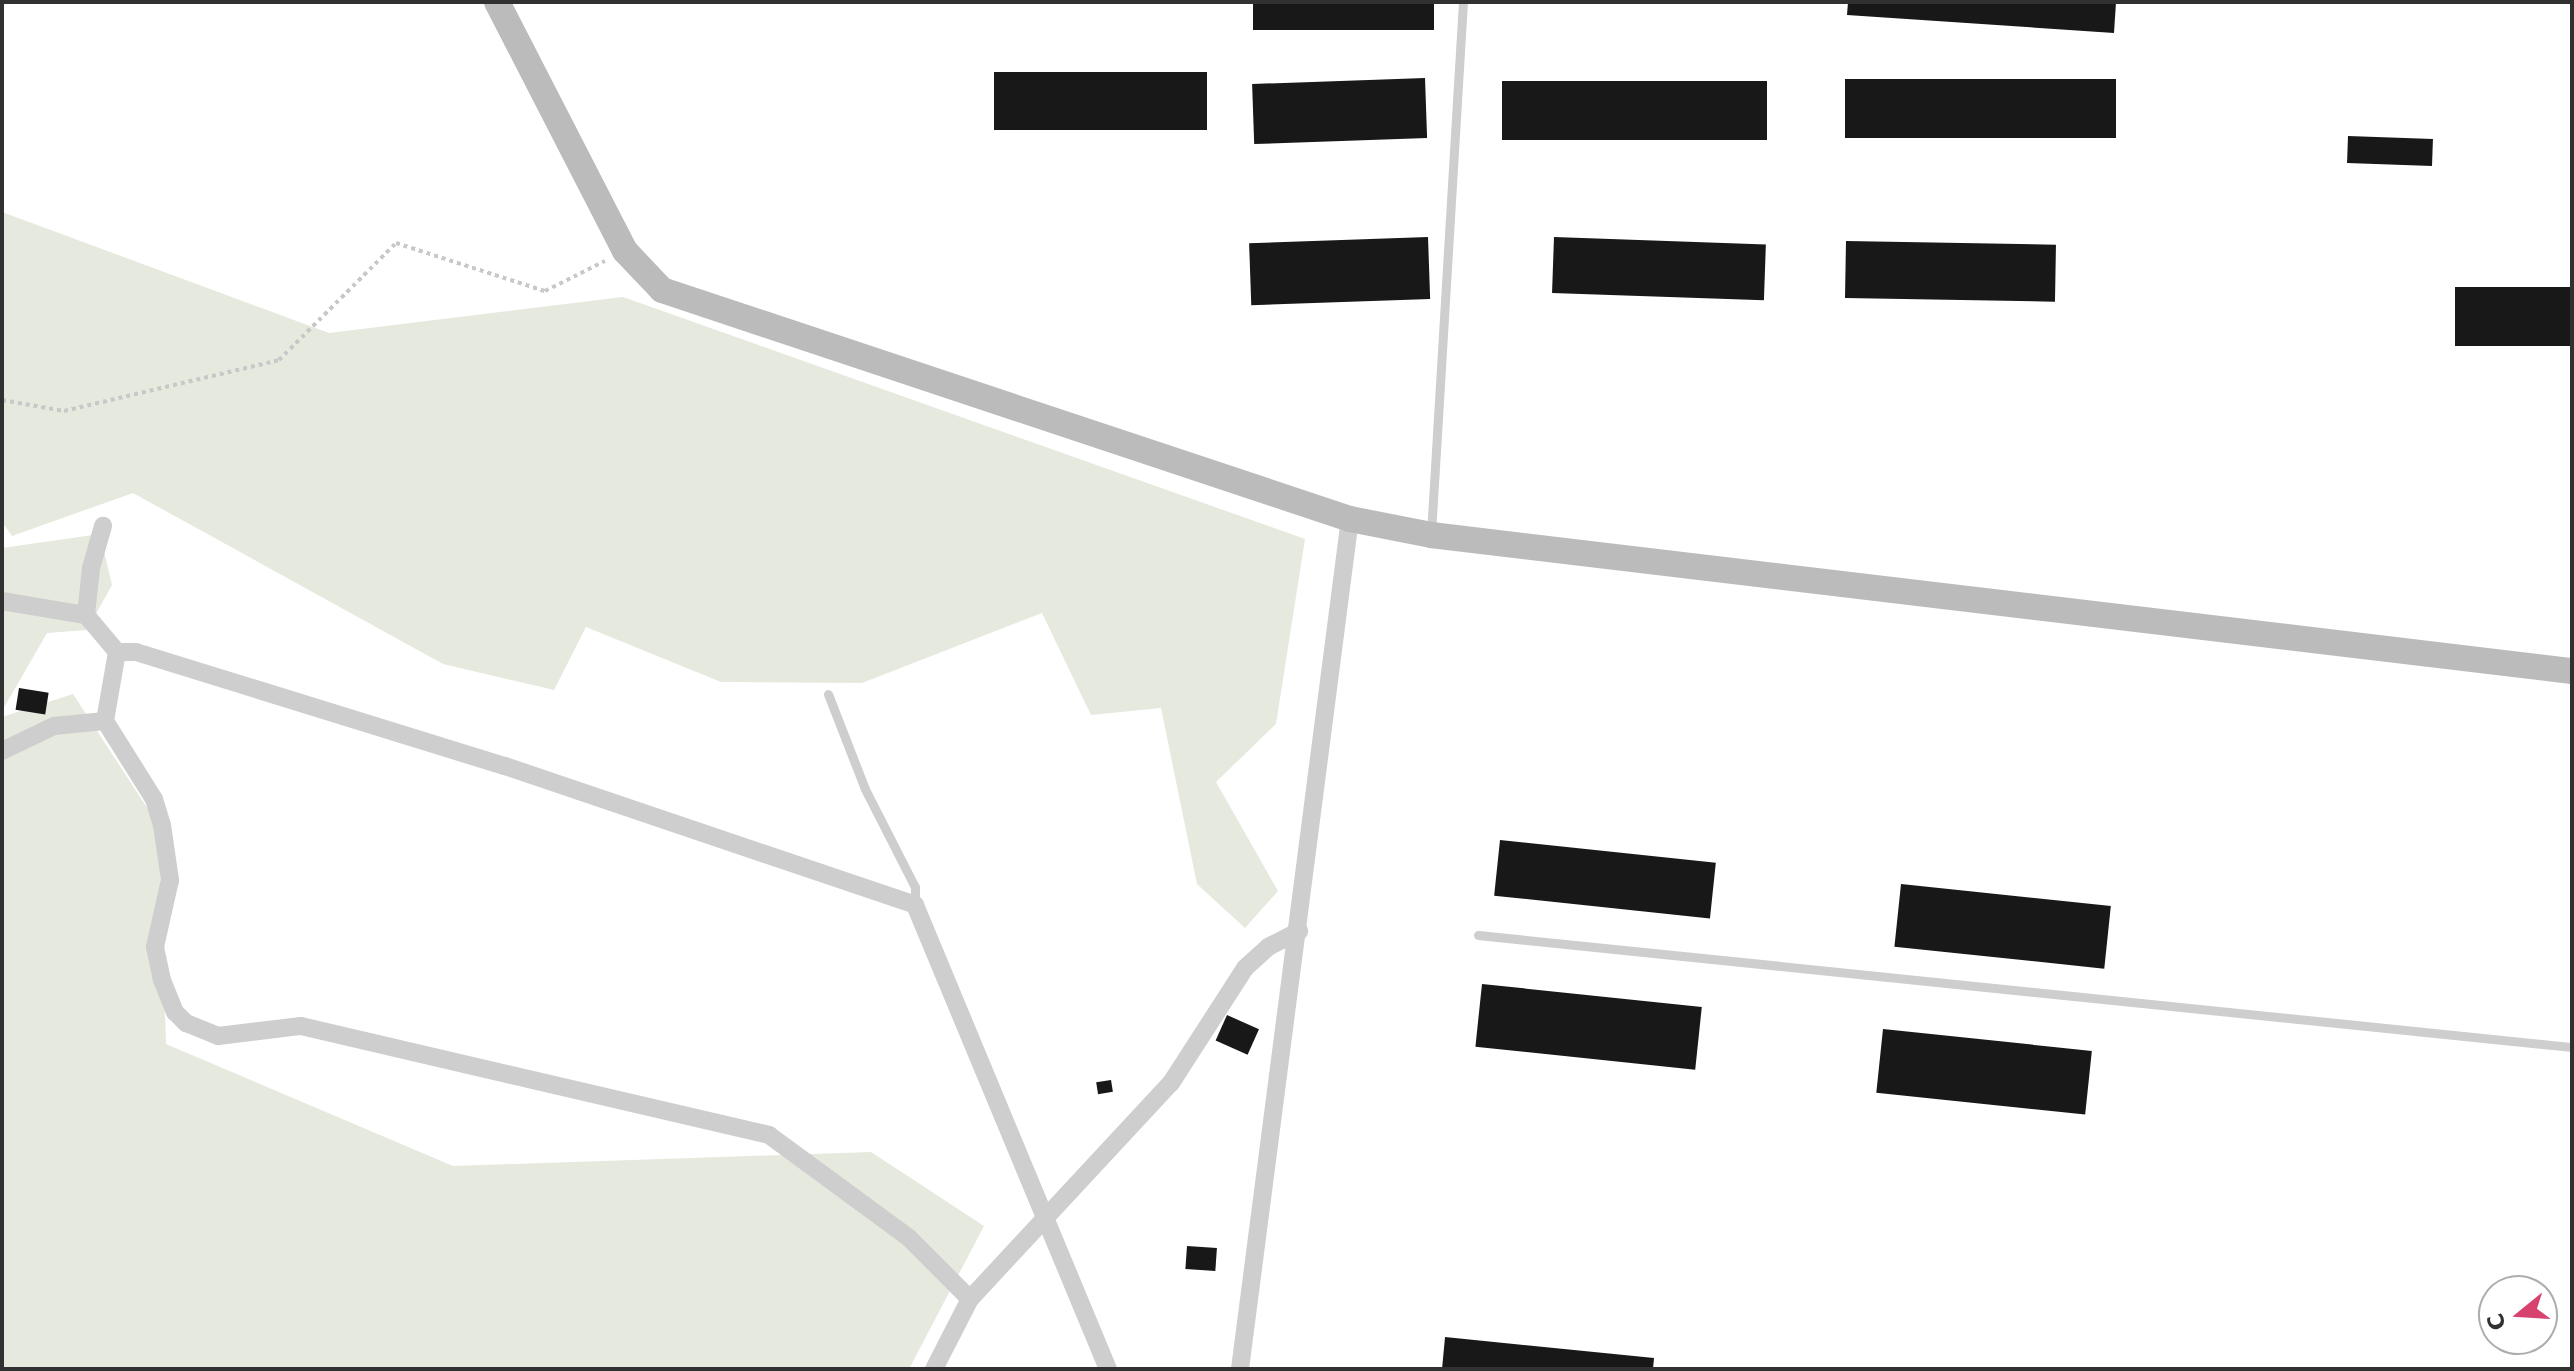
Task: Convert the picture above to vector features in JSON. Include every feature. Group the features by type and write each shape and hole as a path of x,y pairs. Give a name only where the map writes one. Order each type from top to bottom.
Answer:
{"street":[{"path":"497,2 625,251 662,290 1350,519 1431,535 2572,671"},
{"path":"1240,1369 1350,519"},
{"path":"86,615 91,568 103,526"},
{"path":"2,601 86,615 117,652 105,721 154,799 162,825 170,880 155,947 166,991 186,1023 218,1036 301,1026 769,1135 909,1238 970,1299"},
{"path":"117,652 136,652 505,766 915,905 1043,1222 1108,1369"},
{"path":"2,751 54,726 105,721"},
{"path":"934,1369 970,1299 1171,1083 1245,968 1268,947 1299,931"}],"lane":[{"path":"1431,535 1463,2"},
{"path":"828,694 865,789 915,887 915,905"},
{"path":"1478,935 2572,1047"}],"path":[{"path":"2,400 64,411 279,360 396,243 545,291 625,251"}],"shaded area":[{"path":"2,212 329,333 623,297 1305,539 1276,724 1216,782 1278,891 1245,928 1197,884 1161,708 1091,715 1042,613 862,683 721,682 586,627 554,690 443,664 133,493 12,536 2,522"},
{"path":"100,534 112,585 87,630 47,633 2,711 2,548"},
{"path":"73,694 159,826 166,1044 453,1166 871,1152 984,1226 909,1369 2,1369 2,717"}],"building":[{"path":"1253,2 1434,2 1434,30 1253,30"},
{"path":"1848,2 2116,2 2114,33 1847,15"},
{"path":"994,72 1207,72 1207,130 994,130"},
{"path":"1425,78 1427,138 1254,144 1252,84"},
{"path":"1845,79 2116,79 2116,138 1845,138"},
{"path":"1502,81 1767,81 1767,140 1502,140"},
{"path":"2348,136 2433,139 2432,166 2347,163"},
{"path":"1428,237 1430,299 1251,305 1249,243"},
{"path":"1554,237 1766,244 1764,300 1552,293"},
{"path":"1846,241 2056,245 2055,302 1845,298"},
{"path":"2455,287 2572,287 2572,346 2455,346"},
{"path":"19,688 49,693 45,714 16,710"},
{"path":"1500,840 1716,863 1710,918 1494,896"},
{"path":"1901,884 2111,906 2104,969 1894,947"},
{"path":"1482,984 1702,1007 1695,1070 1475,1047"},
{"path":"1227,1015 1259,1029 1248,1055 1216,1041"},
{"path":"1883,1029 2092,1051 2085,1115 1876,1093"},
{"path":"1111,1080 1113,1092 1098,1094 1096,1082"},
{"path":"1187,1246 1217,1248 1215,1271 1185,1269"},
{"path":"1445,1337 1654,1358 1653,1369 1442,1369"}]}
